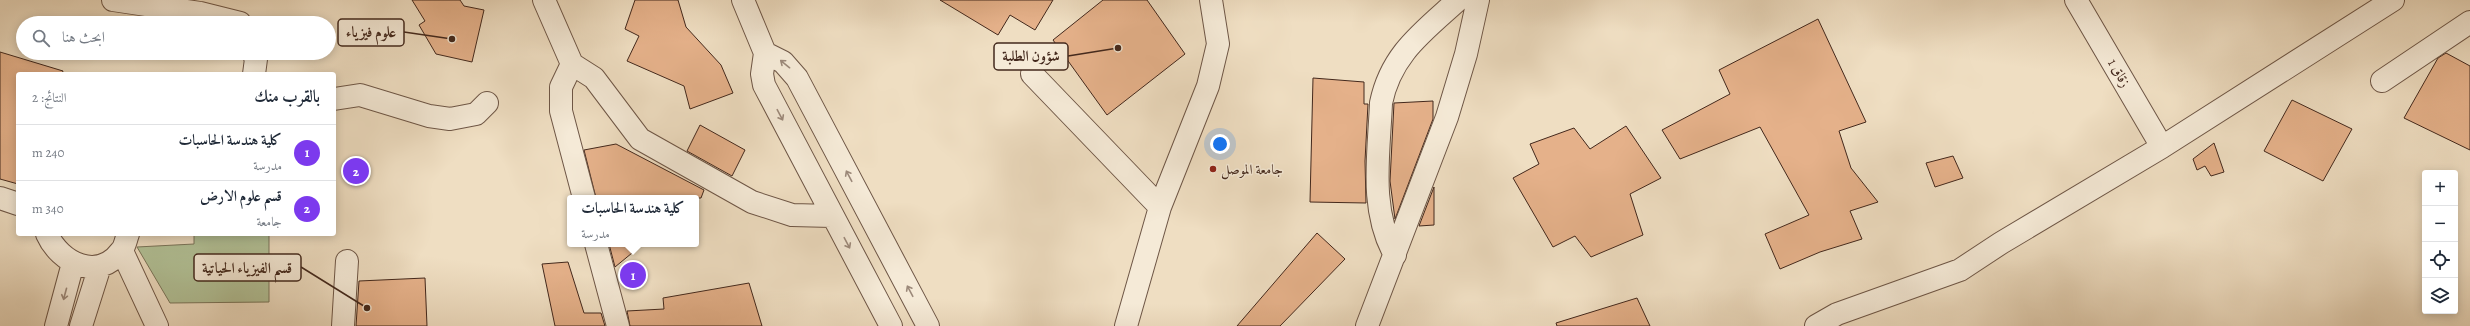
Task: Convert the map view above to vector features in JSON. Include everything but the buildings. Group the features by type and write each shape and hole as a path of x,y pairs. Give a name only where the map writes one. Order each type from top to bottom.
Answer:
{"street":[{"path":"113,0 212,16"},
{"path":"544,0 572,64 594,78 640,139 752,202 792,215 832,216"},
{"path":"743,0 765,53 762,74 764,85 891,326"},
{"path":"1126,326 1160,207 1208,86 1218,44 1211,0"},
{"path":"1396,255 1382,226 1378,201 1381,103 1384,88 1389,73 1406,48 1458,0"},
{"path":"1367,326 1396,255 1447,117 1466,54 1478,0"},
{"path":"1816,326 1837,314 1960,270 2001,243 2162,147 2393,0"},
{"name":"زقاق 1","path":"2085,3 2162,147"},
{"path":"2382,81 2470,22"},
{"path":"765,53 783,62 797,78 928,326"},
{"path":"254,72 256,60"},
{"path":"572,64 561,87 561,111 583,195"},
{"path":"1032,74 1160,207"},
{"path":"336,99 360,95 429,116 450,119 476,114 487,103"},
{"path":"0,198 16,203"},
{"path":"48,236 56,250 64,258 73,263 89,267 100,266 112,260 125,242"},
{"path":"125,242 157,326"},
{"path":"597,247 618,326"},
{"path":"344,326 347,261"},
{"path":"56,326 73,263"},
{"path":"81,326 100,266"}],"green space":[{"path":"194,236 269,236 269,302 170,303 137,247 194,244"}],"place":[{"name":"علوم فيزياء","path":"452,39"},
{"name":"شؤون الطلبة","path":"1118,48"},
{"name":"جامعة الموصل","path":"1213,169"},
{"name":"قسم علوم الارض","path":"356,171"},
{"name":"كلية هندسة الحاسبات","path":"633,275"},
{"name":"قسم الفيزياء الحياتية","path":"367,308"}]}
